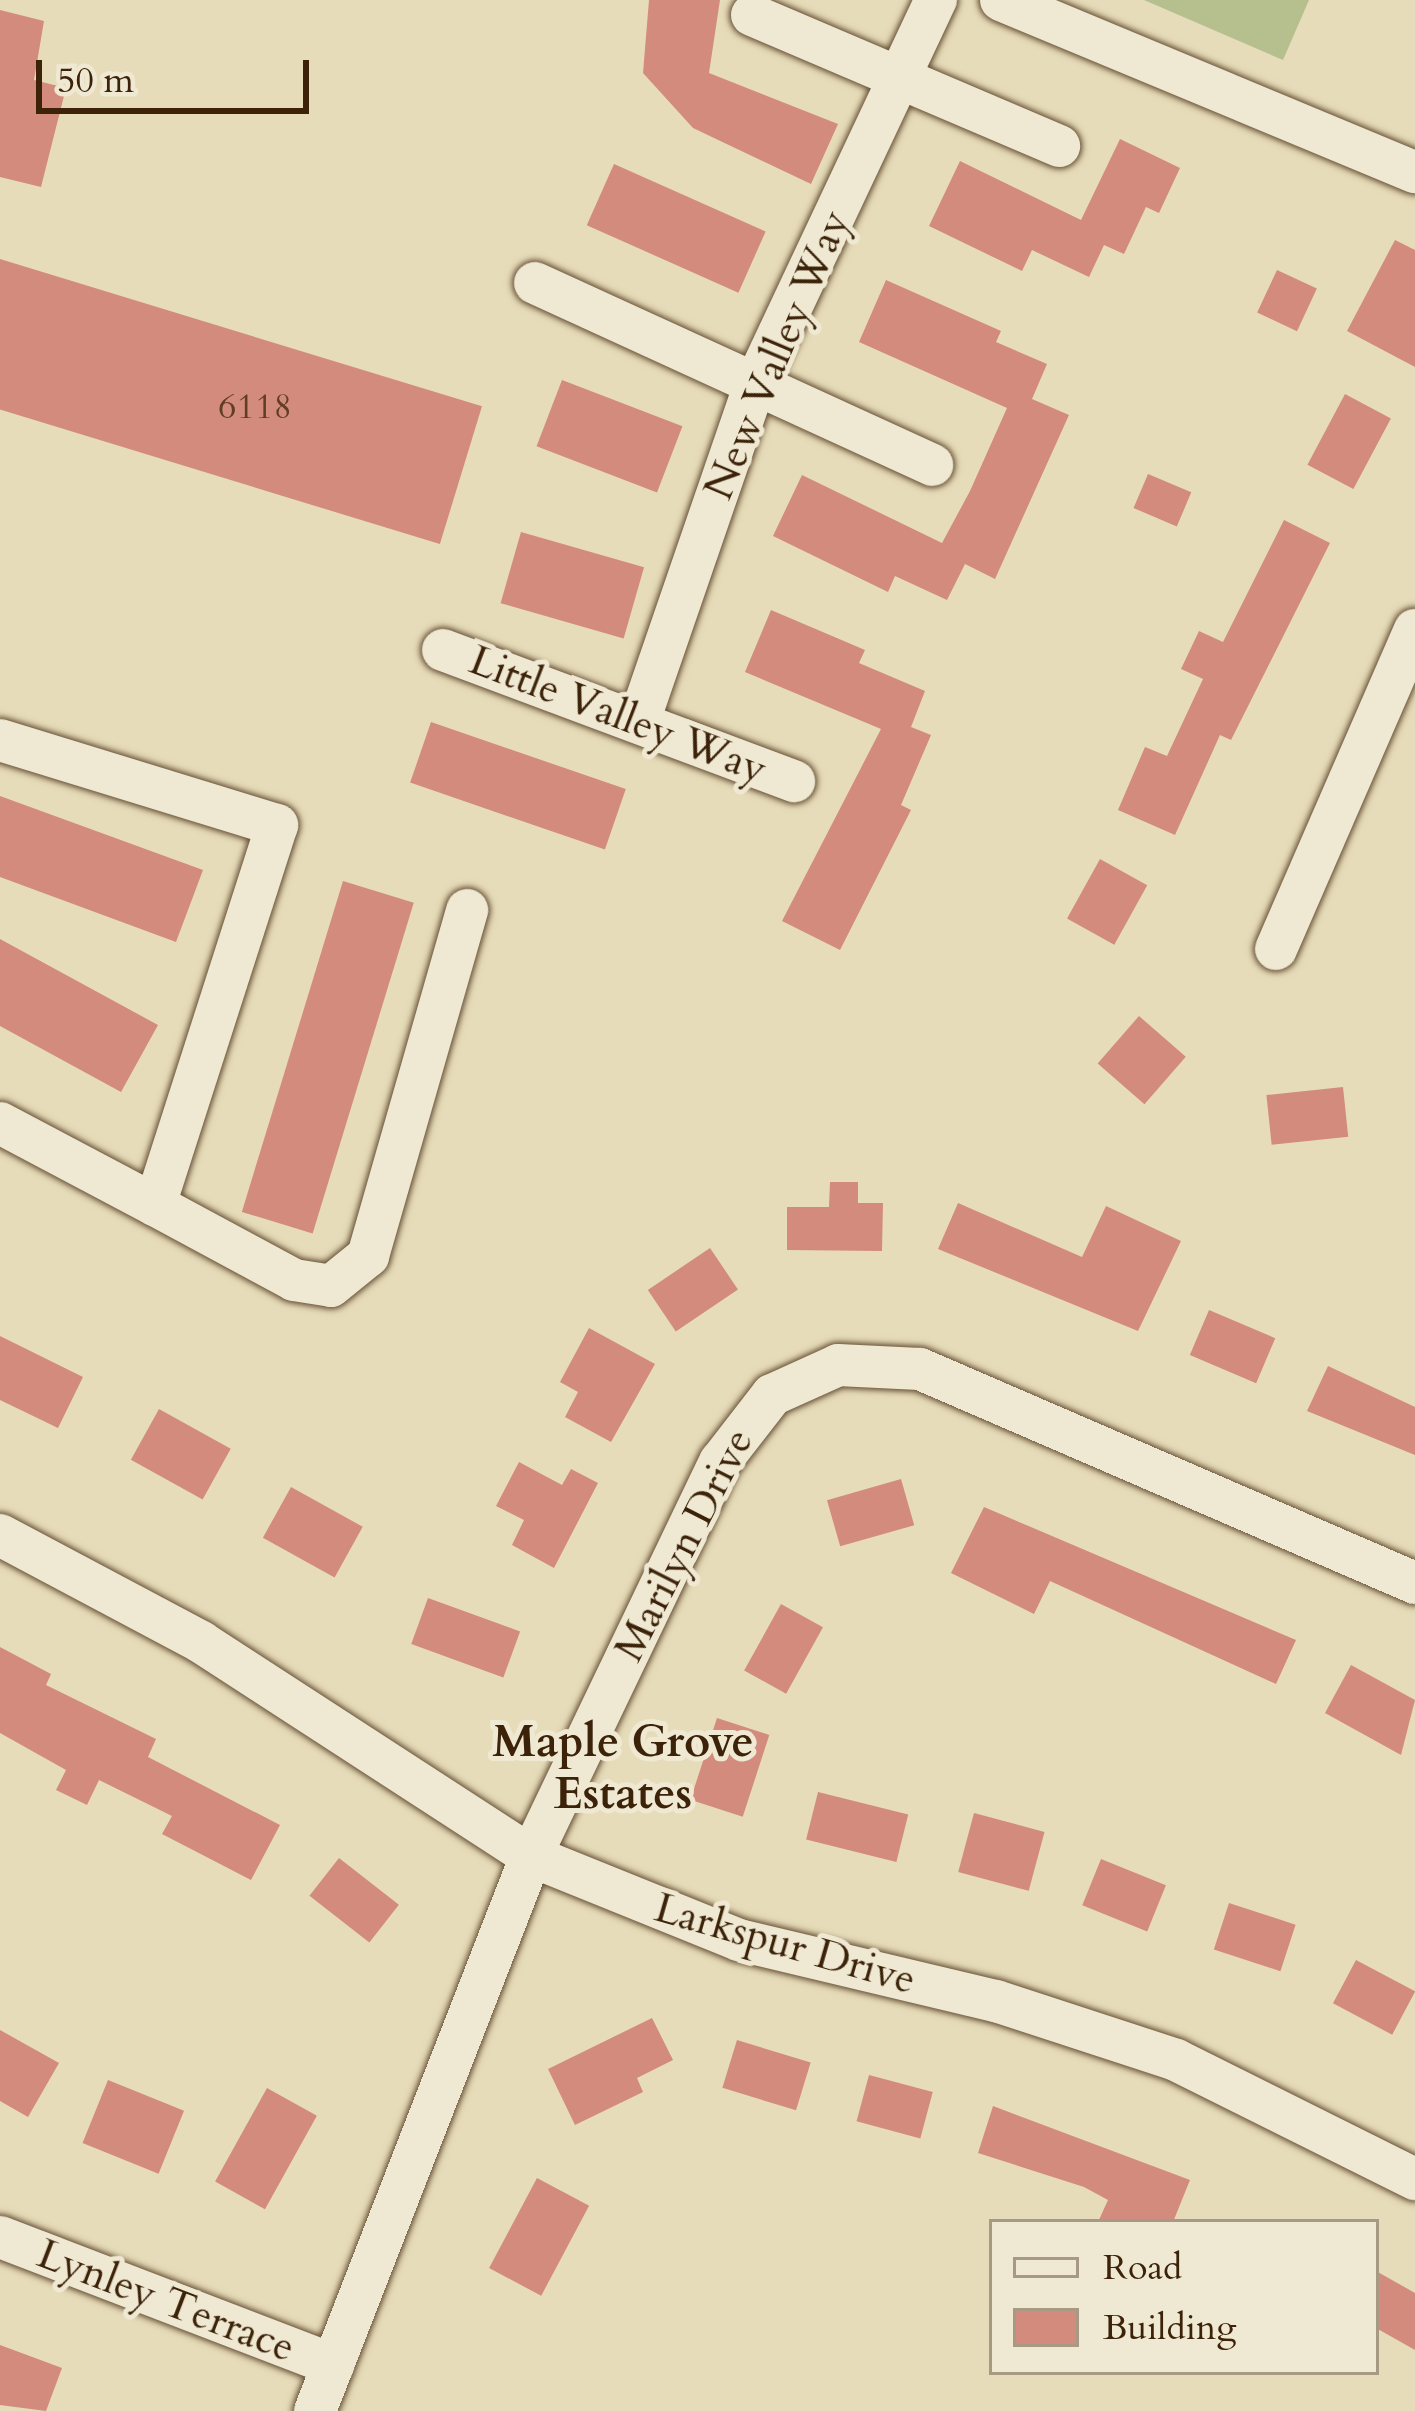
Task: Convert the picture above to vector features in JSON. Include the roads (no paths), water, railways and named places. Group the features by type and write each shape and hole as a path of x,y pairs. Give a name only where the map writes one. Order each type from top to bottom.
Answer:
{"street":[{"name":"New Valley Way","path":"640,718 755,384 936,0"},
{"path":"1001,0 1415,172"},
{"path":"752,15 1059,146"},
{"path":"535,283 932,465"},
{"path":"1276,949 1415,630"},
{"name":"Little Valley Way","path":"443,650 640,718 794,782"},
{"path":"0,740 277,825 155,1204"},
{"path":"0,1123 294,1280 331,1286 368,1256 467,910"},
{"name":"Marilyn Drive","path":"316,2411 531,1856 730,1447 772,1395 838,1365 920,1369 1415,1583"},
{"name":"Larkspur Drive","path":"0,1535 201,1642 531,1856 739,1940 996,2001 1176,2060 1415,2180"},
{"name":"Lynley Terrace","path":"0,2237 333,2366"}],"district":[{"name":"Maple Grove Estates","path":"623,1768"}]}
